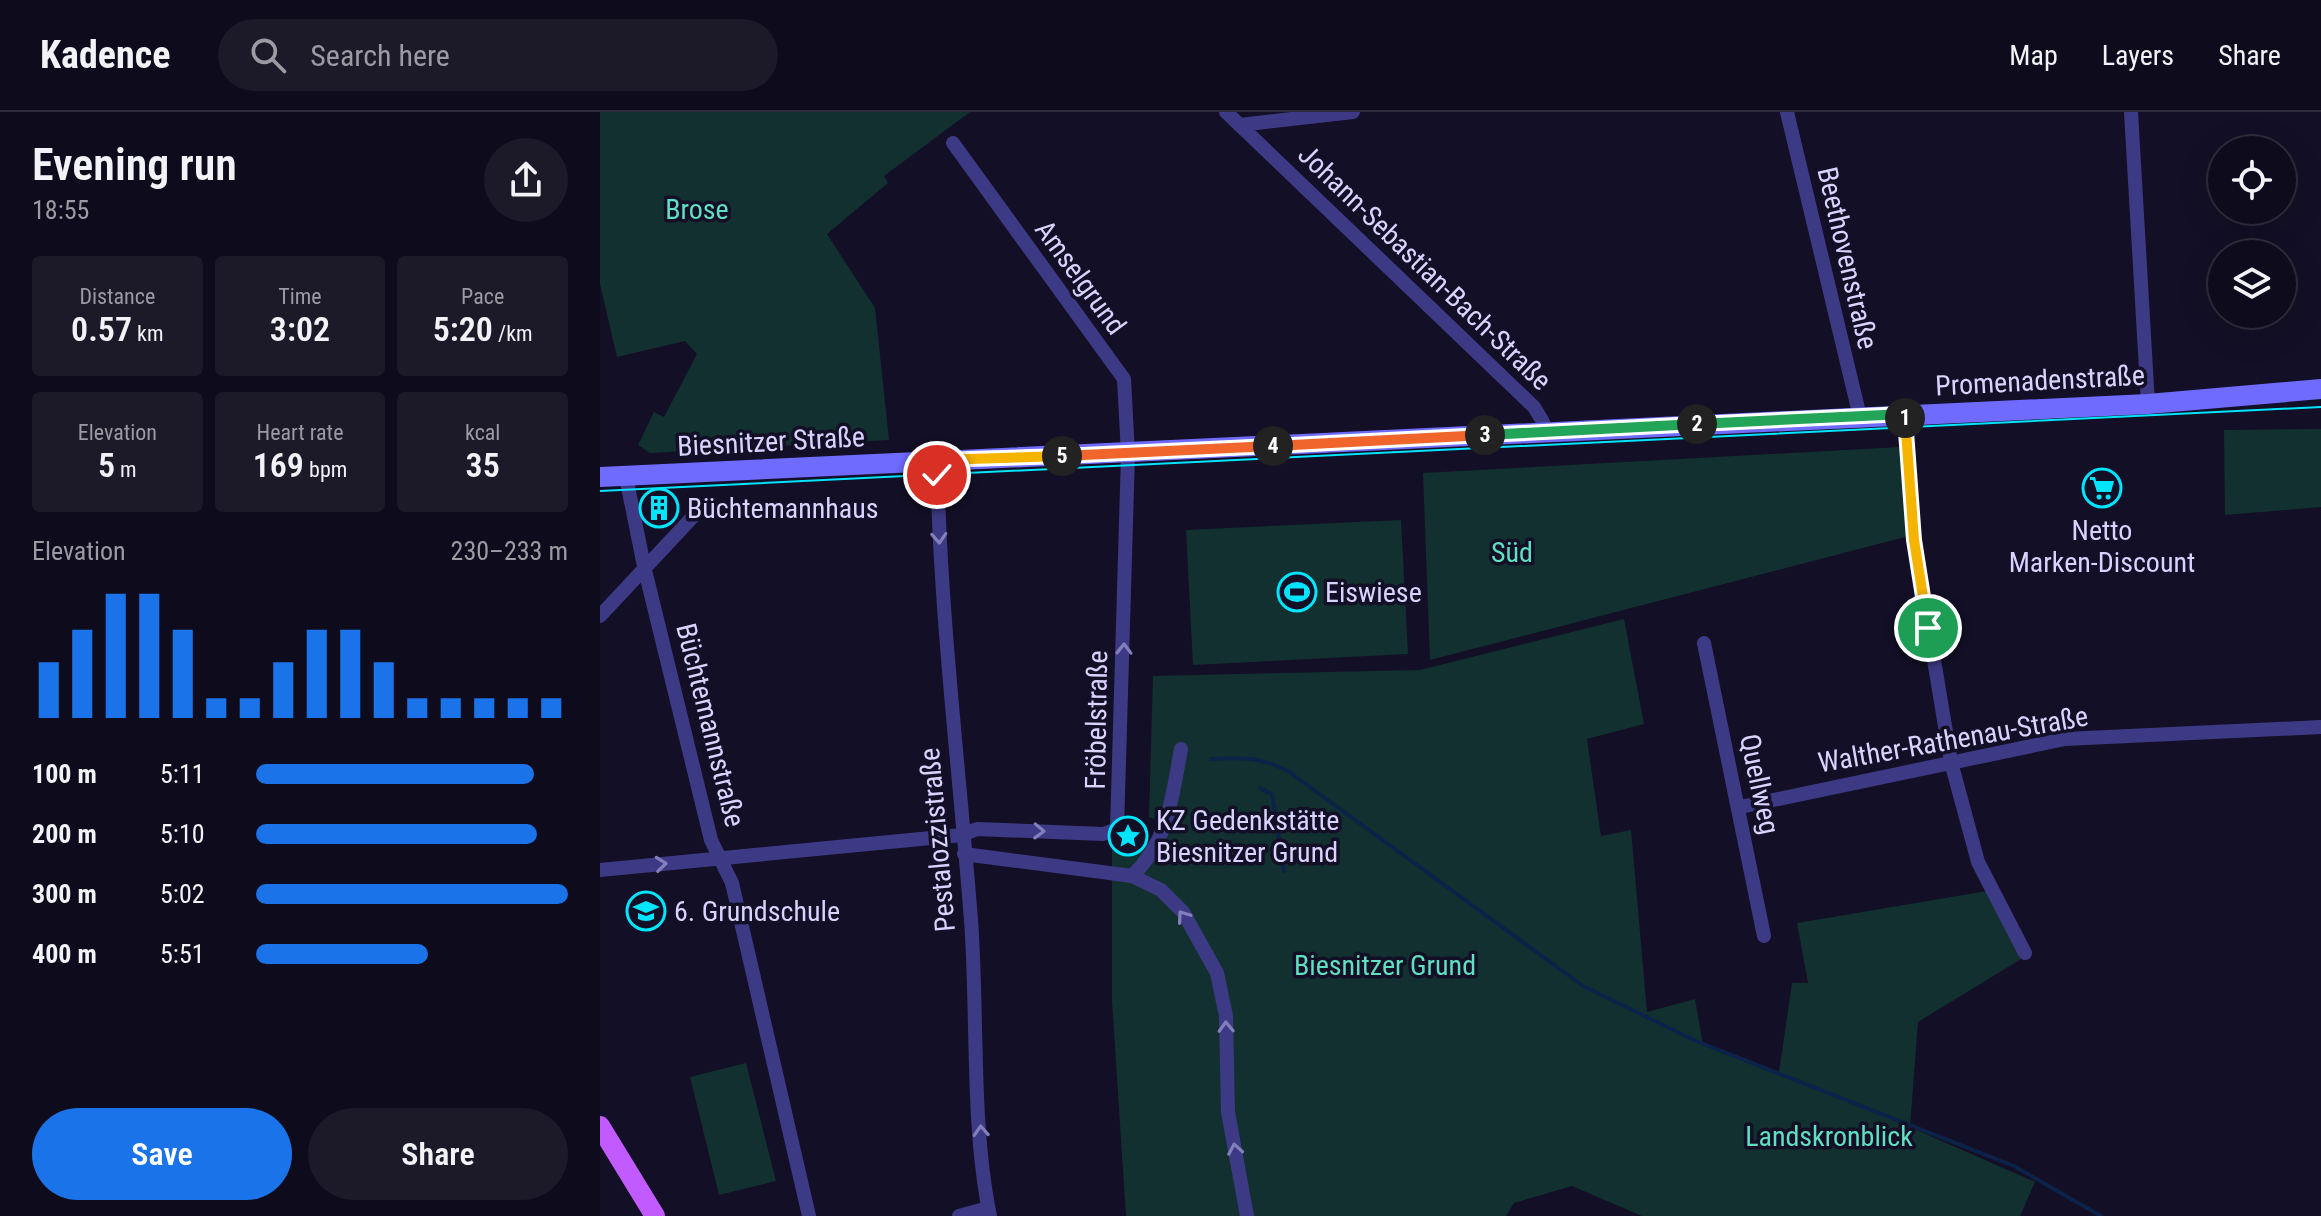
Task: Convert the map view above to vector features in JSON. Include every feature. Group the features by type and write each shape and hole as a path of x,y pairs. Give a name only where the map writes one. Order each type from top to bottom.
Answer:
{"main road":[{"name":"Promenadenstraße","path":"1233,448 2148,404 2321,389"},
{"name":"Biesnitzer Straße","path":"600,477 1233,448"},
{"path":"600,1126 655,1216"}],"street":[{"name":"Johann-Sebastian-Bach-Straße","path":"1226,112 1534,407 1543,422 1544,432"},
{"path":"1239,125 1353,112"},
{"name":"Beethovenstraße","path":"1787,112 1860,417"},
{"path":"2131,112 2148,404"},
{"name":"Amselgrund","path":"953,143 1124,379 1128,454"},
{"path":"1905,414 1914,540 1951,762 1978,862 2025,953"},
{"name":"Fröbelstraße","path":"962,835 977,829 1103,834 1117,829 1128,454"},
{"name":"Pestalozzistraße","path":"937,460 945,633 989,1212"},
{"name":"Büchtemannstraße","path":"626,477 644,566 711,840 722,858 736,899 809,1216"},
{"path":"600,616 702,507"},
{"name":"Quellweg","path":"1704,643 1764,936"},
{"name":"Walther-Rathenau-Straße","path":"1740,807 2065,739 2321,727"},
{"path":"1132,876 1152,857 1161,839 1181,749"},
{"path":"600,870 962,835"},
{"path":"964,854 1132,876 1161,890 1183,912 1217,973 1226,1016 1228,1112 1247,1216"},
{"path":"959,1216 989,1212"}],"green space":[{"name":"Brose","path":"600,112 970,112 884,176 888,183 827,234 875,308 889,440 650,453 638,445 654,412 664,417 697,354 685,341 617,357 600,284"},
{"path":"2321,429 2321,507 2225,515 2224,430"},
{"name":"Süd","path":"1901,447 1909,536 1430,660 1423,473"},
{"name":"Eiswiese","path":"1401,520 1408,654 1193,665 1186,530"},
{"name":"Biesnitzer Grund","path":"1624,619 1644,724 1587,739 1601,836 1631,830 1647,1012 1695,999 1703,1045 1779,1072 1792,983 1808,983 1797,923 1987,891 2021,959 1918,1022 1910,1127 2035,1182 2020,1216 1642,1216 1572,1186 1514,1203 1506,1216 1126,1216 1112,1001 1112,842 1162,846 1167,824 1149,817 1153,676 1420,670"},
{"path":"746,1063 776,1181 719,1195 690,1077"}],"waterway":[{"path":"1211,759 1251,759 1288,771 1583,986 1696,1041 2014,1166 2101,1216"},
{"path":"1260,788 1272,794 1284,871"}],"tram line":[{"path":"600,491 2321,407"}],"place":[{"name":"Netto Marken-Discount","path":"2102,488"},
{"name":"Büchtemannhaus","path":"659,508"},
{"name":"Eiswiese","path":"1297,592"},
{"name":"KZ Gedenkstätte Biesnitzer Grund","path":"1128,836"},
{"name":"6. Grundschule","path":"646,911"}],"route":[{"path":"937,475 937,460 1128,454 1905,414 1914,540 1928,628"}],"park label":[{"name":"Landskronblick","path":"1829,1136"}]}
